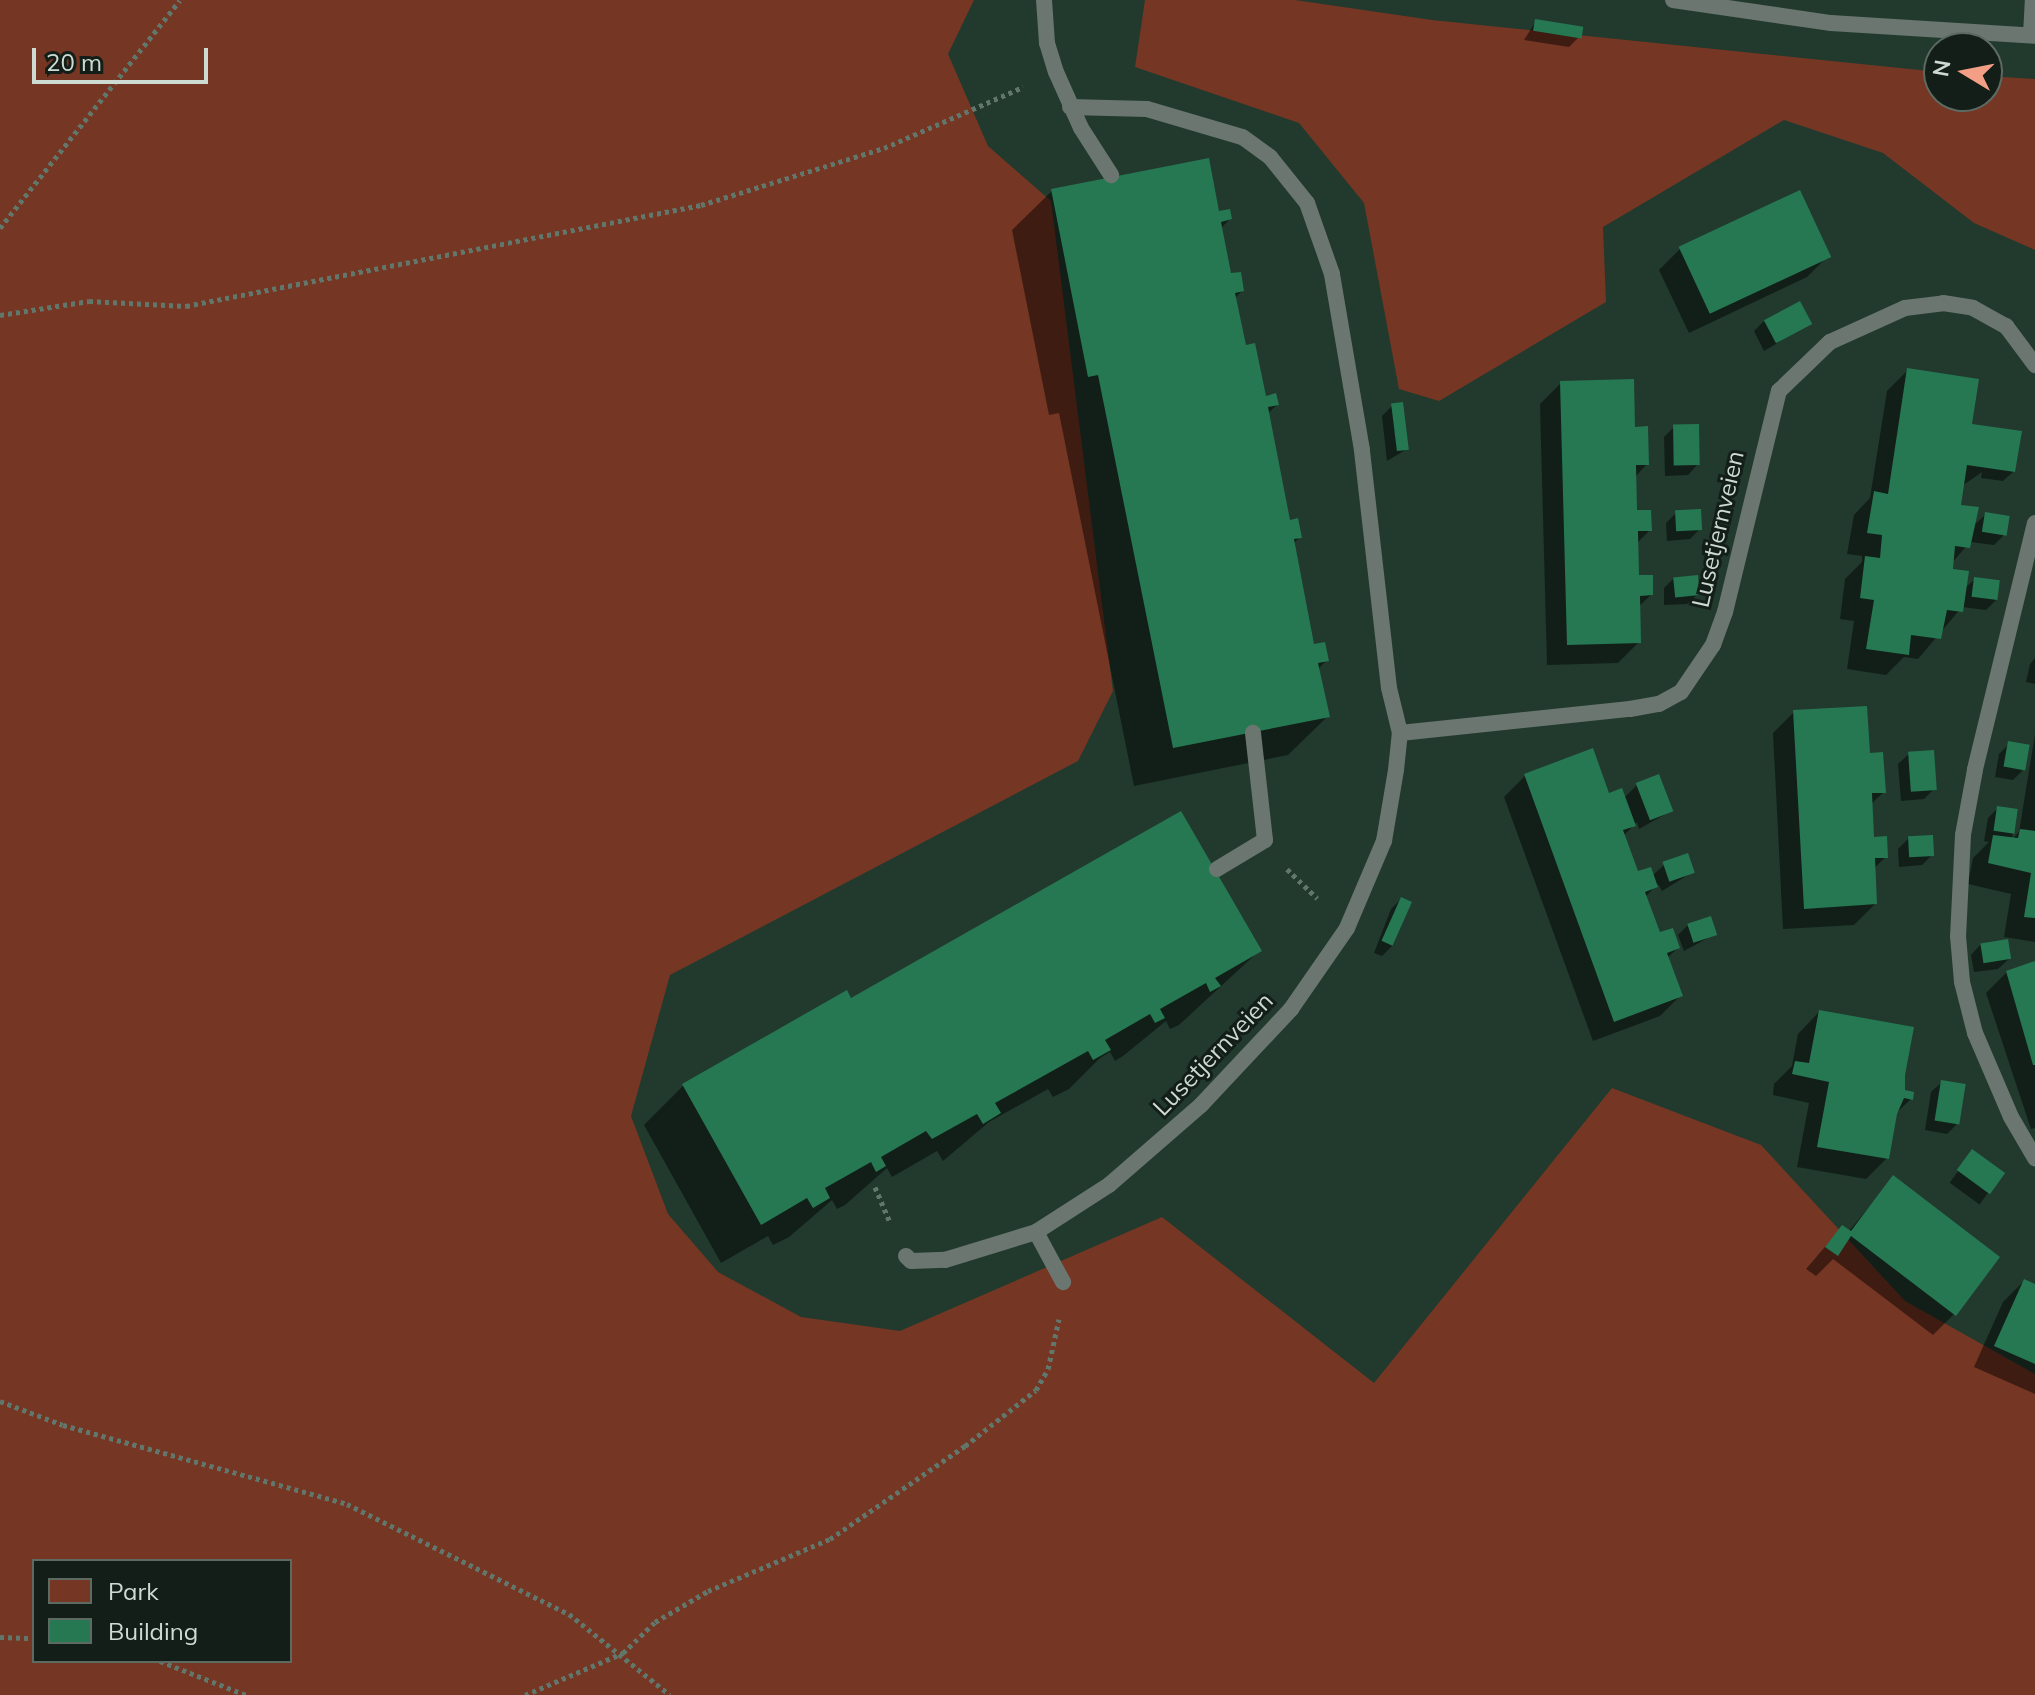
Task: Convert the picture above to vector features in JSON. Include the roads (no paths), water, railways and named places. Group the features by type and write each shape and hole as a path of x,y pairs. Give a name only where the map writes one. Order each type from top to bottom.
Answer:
{"lane":[{"path":"1044,0 1047,43 1056,72 1070,107 1111,175"},
{"path":"1673,0 1764,7 1831,23 2033,35 2033,0"},
{"name":"Lusetjernveien","path":"906,1256 911,1261 945,1260 1036,1232 1109,1185 1201,1105 1291,1009 1347,928 1384,841 1400,733 1389,688 1377,554 1344,340 1332,274 1307,203 1270,157 1242,137 1147,109 1070,107"},
{"name":"Lusetjernveien","path":"1400,733 1630,709 1659,704 1681,692 1713,645 1725,612 1779,391 1830,342 1905,308 1943,303 1973,308 2006,326 2035,365"},
{"path":"2035,523 1975,770 1963,835 1958,936 1962,982 1975,1033 2011,1117 2035,1158"},
{"path":"1217,869 1265,840 1253,733"},
{"path":"1036,1232 1063,1282"}]}
